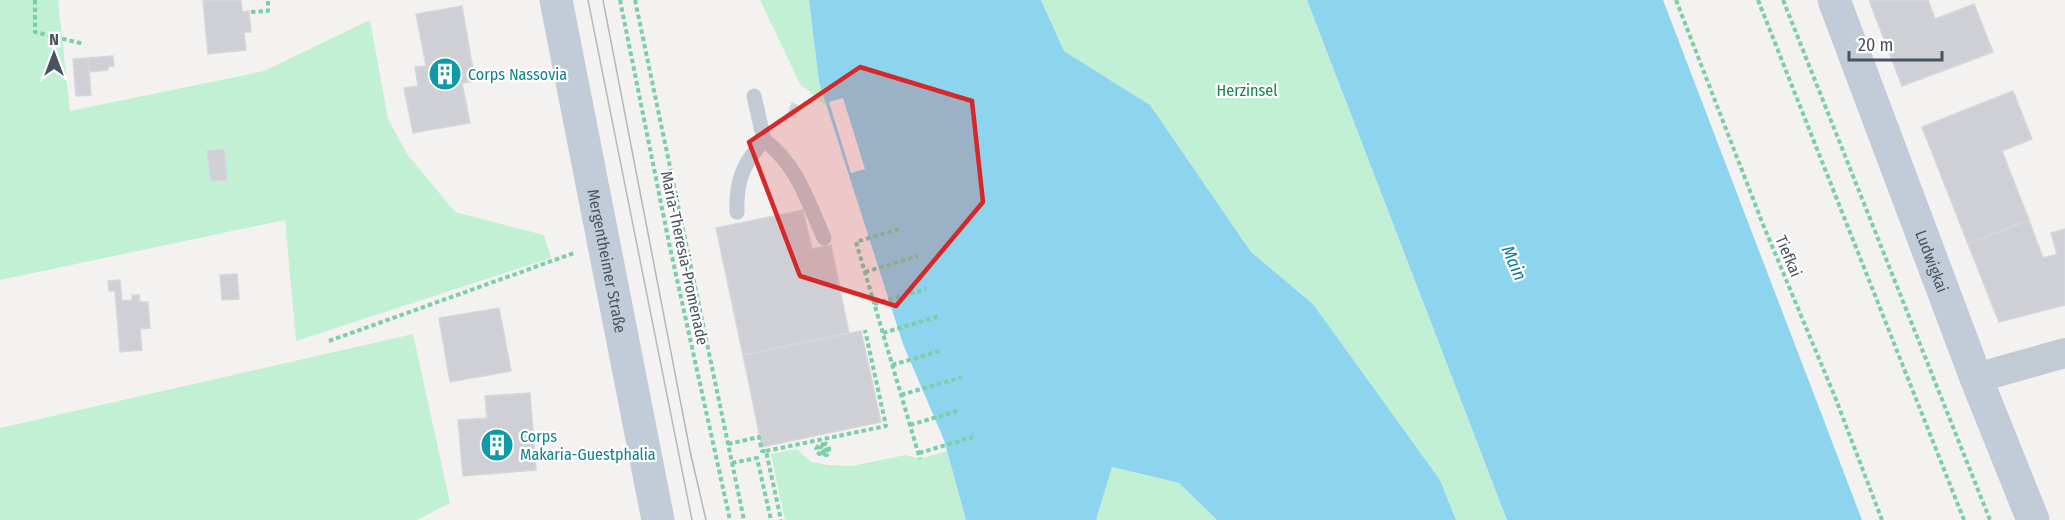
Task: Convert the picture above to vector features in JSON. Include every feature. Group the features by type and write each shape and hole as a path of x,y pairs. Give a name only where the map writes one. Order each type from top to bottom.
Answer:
{"main road":[{"name":"Mergentheimer Straße","path":"556,0 658,520"},
{"name":"Ludwigkai","path":"1834,0 1976,378 2033,520"}],"street":[{"path":"1976,378 2065,353"}],"lane":[{"path":"754,96 764,140 777,149 793,169 824,238"},
{"path":"737,212 736,194 740,178 749,157 764,140"}],"path":[{"path":"35,0 35,32 84,44"},
{"path":"251,12 268,11 268,0"},
{"name":"Maria-Theresia-Promenade","path":"620,0 669,243 730,520"},
{"name":"Maria-Theresia-Promenade","path":"635,0 744,520"},
{"name":"Tiefkai","path":"1676,0 1762,222 1835,397 1882,520"},
{"path":"1758,0 1964,520"},
{"path":"1784,0 1990,520"},
{"path":"899,229 856,242 920,459"},
{"path":"865,273 918,256"},
{"path":"329,341 562,258"},
{"path":"874,304 926,289"},
{"path":"883,333 939,316"},
{"path":"728,444 759,437 762,451 766,451 886,426 865,330"},
{"path":"892,365 940,351"},
{"path":"901,395 962,377"},
{"path":"910,424 957,411"},
{"path":"919,453 974,437"},
{"path":"822,443 823,452 825,451 822,446 820,451 823,454 826,453 826,447 823,444 820,445 818,446 816,449 823,456 828,454 830,449 822,443"},
{"path":"766,451 781,520"},
{"path":"732,463 758,458 771,520"}],"highlighted area":[{"path":"860,67 972,101 983,202 896,306 800,276 749,142"}],"green space":[{"path":"0,0 58,0 70,111 264,71 370,20 388,119 407,154 455,212 544,235 551,258 296,341 285,220 0,280"},
{"path":"760,0 809,0 819,82 827,106 800,84"},
{"name":"Herzinsel","path":"1041,0 1307,0 1507,520 1456,520 1440,480 1313,304 1251,252 1150,105 1064,51"},
{"path":"413,334 450,503 417,520 0,520 0,428"},
{"path":"797,449 811,462 852,466 905,455 920,459 947,451 966,520 785,520 771,454"},
{"path":"1111,467 1179,483 1217,520 1096,520"}],"water":[{"path":"809,0 1041,0 1064,51 1150,105 1251,252 1313,304 1440,480 1456,520 1217,520 1179,483 1112,467 1096,520 966,520 944,440 903,344 819,82"},
{"name":"Main","path":"1307,0 1663,0 1862,520 1507,520"}],"pier":[{"path":"843,98 865,169 851,173 829,102"}],"building":[{"path":"203,0 241,0 242,12 249,11 251,32 244,32 246,50 208,54"},
{"path":"1869,0 1928,0 1935,19 1974,4 1993,52 1902,86"},
{"name":"Corps Nassovia","path":"462,6 475,81 462,83 470,123 413,133 404,88 418,86 415,67 426,66 416,14"},
{"path":"113,56 114,66 108,67 108,70 89,72 88,58"},
{"path":"88,58 91,95 76,96 73,59"},
{"path":"2013,91 2032,139 2002,151 2029,220 1968,244 1922,127"},
{"path":"792,103 799,106 795,117 788,114"},
{"path":"224,149 227,180 211,181 207,151"},
{"path":"803,210 812,249 831,245 849,333 743,355 716,228"},
{"path":"2029,220 2043,258 2057,254 2051,233 2065,229 2065,305 1999,322 1968,244"},
{"path":"237,274 239,299 222,300 220,275"},
{"path":"120,280 122,301 132,300 132,295 139,295 140,302 148,302 150,328 140,329 142,350 120,352 115,291 109,291 108,281"},
{"path":"499,308 511,371 450,382 439,318"},
{"path":"861,331 881,422 762,447 743,355"},
{"name":"Corps Makaria-Guestphalia","path":"530,393 536,470 463,476 458,420 487,418 485,396"}],"tram line":[{"path":"588,0 692,520"},
{"path":"603,0 690,451 706,520"}],"place":[{"name":"Corps Nassovia","path":"445,74"},
{"name":"Corps Makaria-Guestphalia","path":"497,445"}]}
